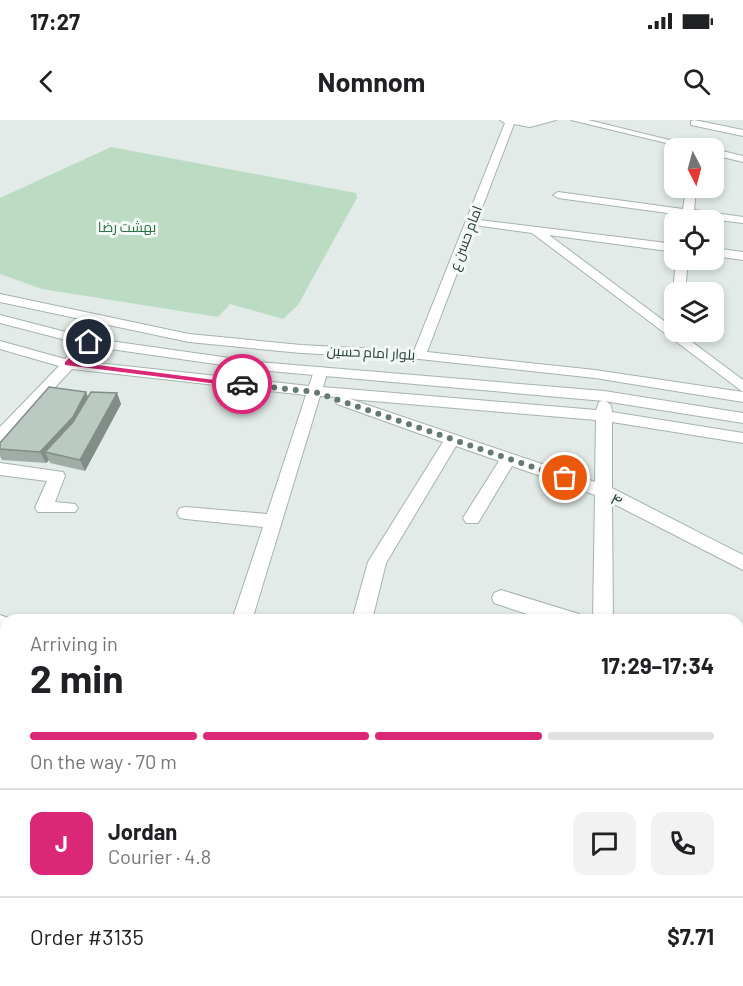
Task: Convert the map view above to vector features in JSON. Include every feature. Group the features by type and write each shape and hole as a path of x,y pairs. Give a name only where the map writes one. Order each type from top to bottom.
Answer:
{"street":[{"path":"508,121 530,124 551,120"},
{"path":"576,120 664,140"},
{"name":"امام حسن ع","path":"419,355 508,121"},
{"path":"694,123 743,133"},
{"path":"724,154 743,159"},
{"path":"558,195 664,212"},
{"path":"724,219 743,220"},
{"path":"471,222 664,247"},
{"path":"535,230 664,325"},
{"path":"724,253 743,256"},
{"name":"بلوار امام حسین","path":"0,298 177,336 251,344 419,355 595,374 743,396"},
{"name":"بلوار امام حسین","path":"0,319 89,342 243,364 604,396 743,418"},
{"path":"0,436 89,342"},
{"path":"686,342 743,387"},
{"path":"243,364 251,344"},
{"path":"0,345 68,364 315,392 603,416 743,438"},
{"path":"244,614 321,371"},
{"name":"۴","path":"315,392 603,492 743,563"},
{"path":"603,614 604,396"},
{"path":"364,614 377,562 453,439"},
{"path":"472,518 508,459"},
{"path":"0,469 57,476 44,508 69,508"},
{"path":"186,513 273,521"},
{"path":"501,598 553,614"}],"green space":[{"name":"بهشت رضا","path":"111,147 356,193 357,198 298,305 283,319 230,304 218,317 42,289 0,274 0,198"}],"building":[{"path":"49,387 86,392 73,417 40,452 0,449 0,443"},
{"path":"91,392 117,393 80,460 45,452 73,422"}],"way so far":[{"path":"242,384 315,392 565,478"}],"route":[{"path":"89,342 68,364 242,384"}]}
